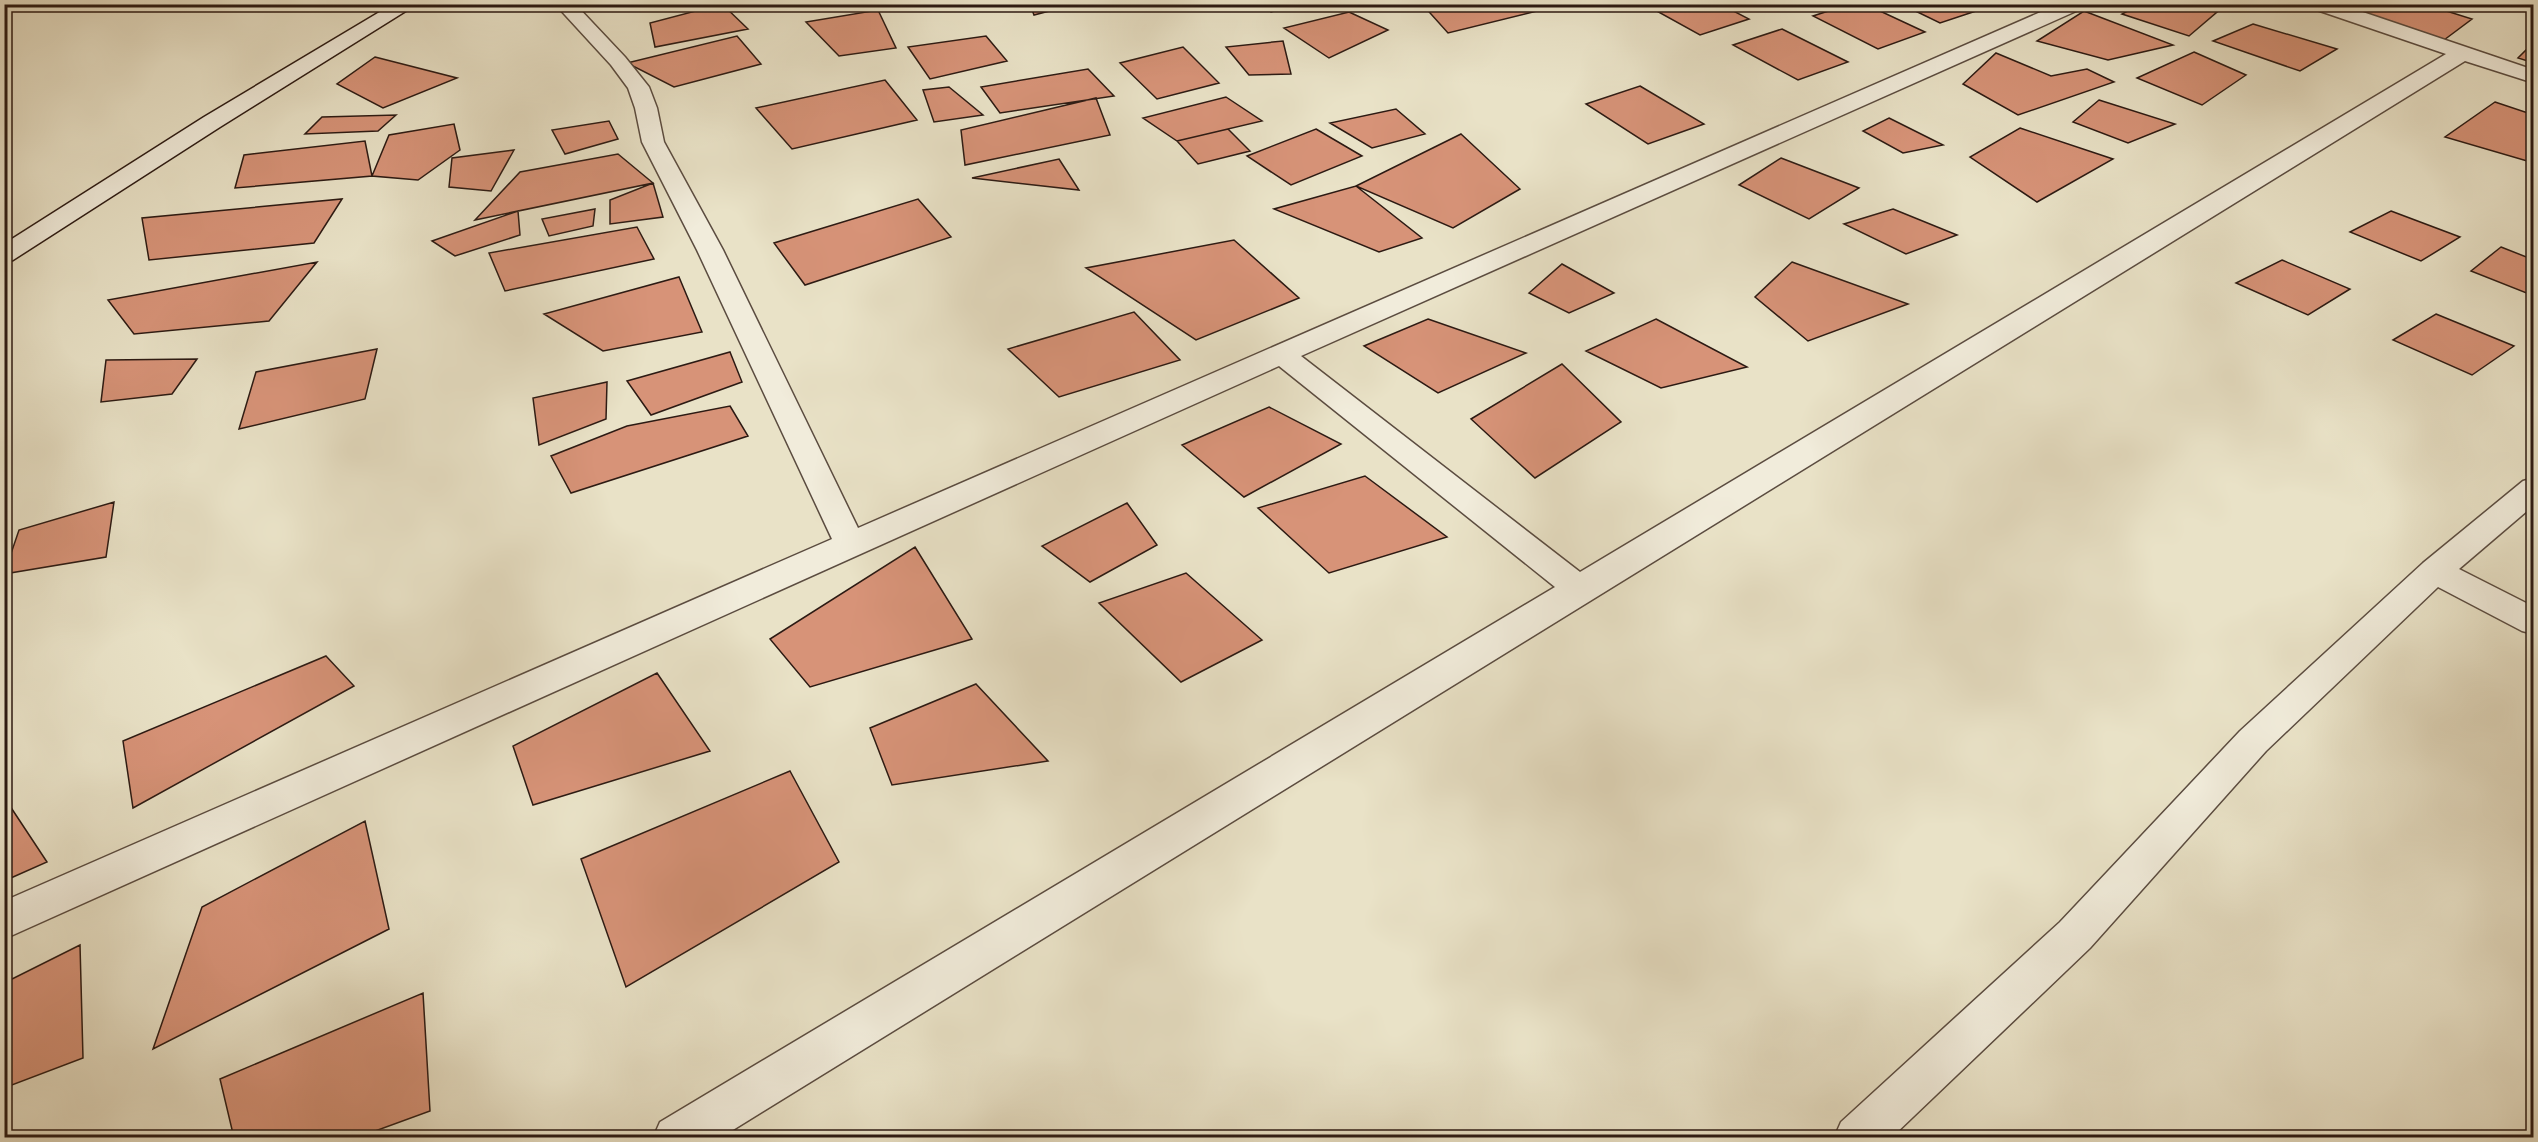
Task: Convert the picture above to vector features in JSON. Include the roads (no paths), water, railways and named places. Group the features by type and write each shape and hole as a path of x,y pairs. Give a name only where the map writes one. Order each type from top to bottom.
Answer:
{"street":[{"path":"4,255 232,110 408,4"},
{"path":"564,4 618,61 638,87 646,108 653,142 710,250 850,544"},
{"path":"4,921 850,544 2076,4"},
{"path":"2318,4 2534,76"},
{"path":"676,1137 2463,52"},
{"path":"1282,355 1579,588"},
{"path":"1857,1137 2075,935 2253,741 2435,571 2534,489"},
{"path":"2435,571 2534,621"}]}
